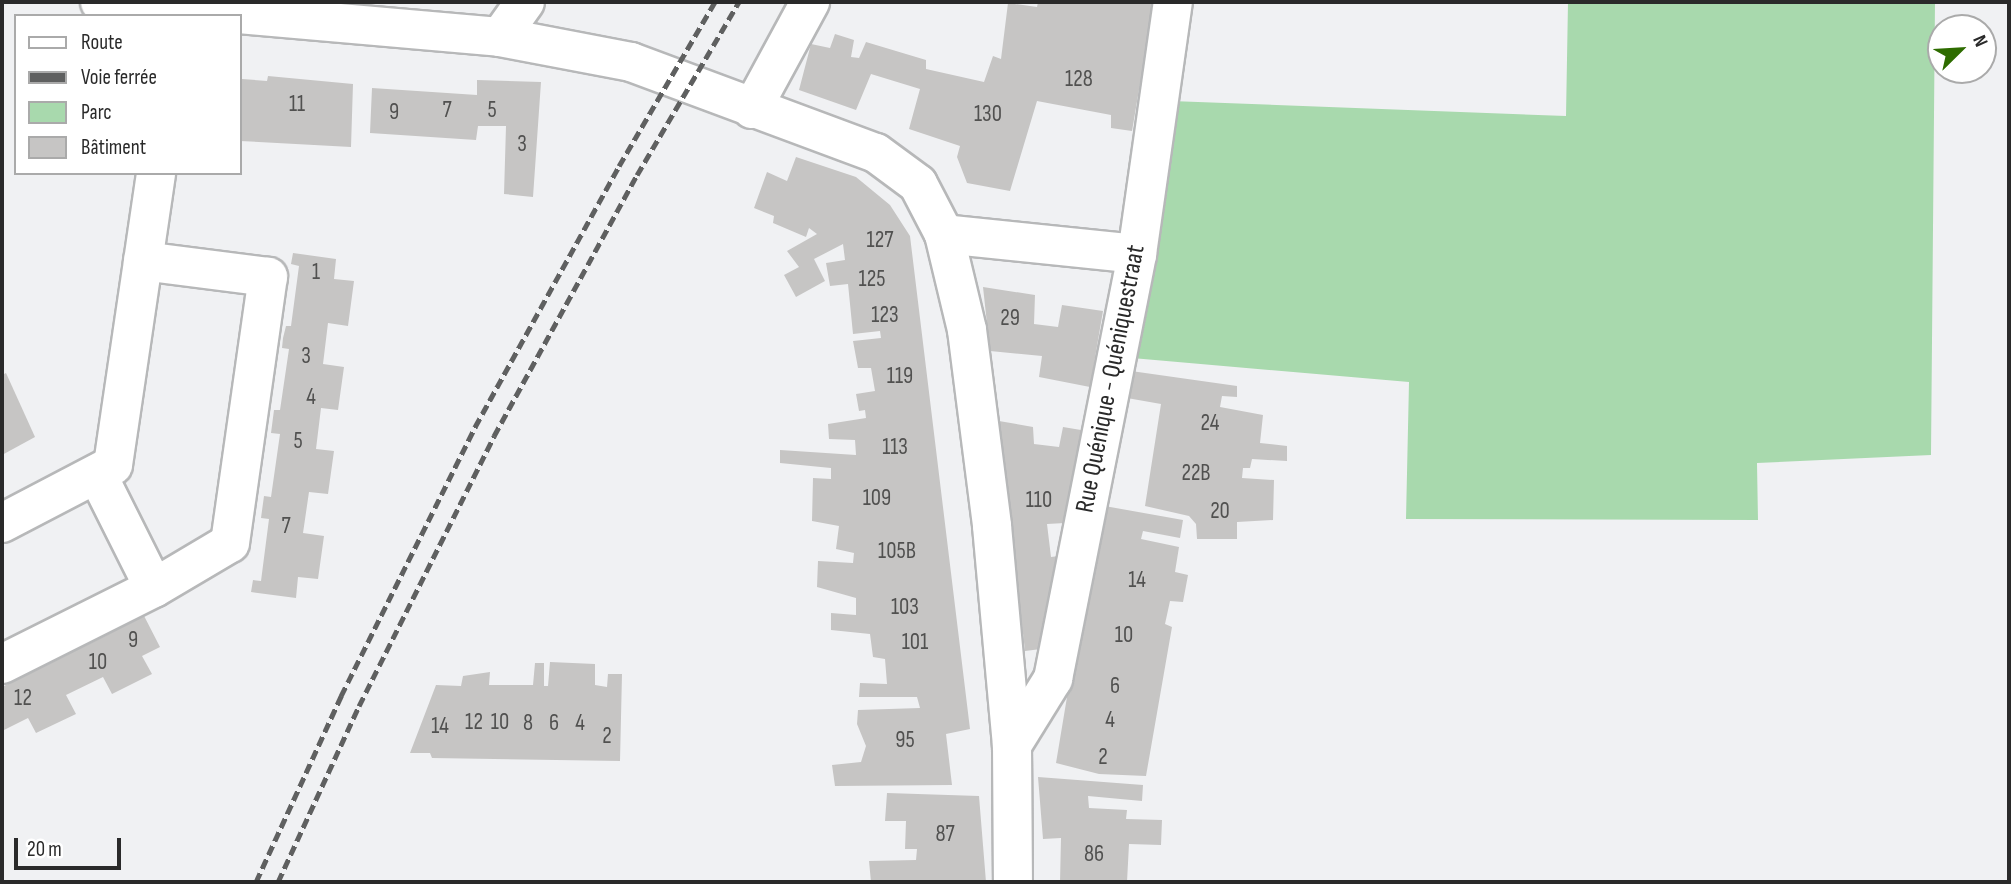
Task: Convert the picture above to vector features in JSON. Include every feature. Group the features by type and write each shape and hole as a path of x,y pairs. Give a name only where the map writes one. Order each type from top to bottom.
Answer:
{"street":[{"path":"100,2 218,14"},
{"path":"500,37 525,2"},
{"path":"752,109 810,2"},
{"name":"Rue Quénique - Quéniquestraat","path":"1012,745 1053,679 1138,254 1173,2"},
{"path":"242,16 500,37 631,62 876,153 918,184 944,234 969,343 992,526 1012,745 1013,882"},
{"path":"2,523 113,465 156,175"},
{"path":"944,234 1138,254"},
{"path":"2,664 154,588 230,543 268,277 143,261"},
{"path":"97,474 154,588"}],"green space":[{"path":"1568,2 1935,2 1935,14 1927,14 1927,84 1934,84 1931,455 1757,463 1758,520 1406,519 1409,382 1132,358 1171,101 1566,116"}],"building":[{"path":"1038,2 1154,2 1132,131 1111,128 1111,115 1037,101 1010,191 967,183 957,157 960,146 909,129 920,89 871,74 856,110 799,90 811,44 830,48 835,34 854,40 851,57 859,58 866,42 926,60 926,69 984,82 993,56 1001,59 1008,3 1037,7"},
{"path":"268,76 353,84 351,147 242,141 242,79 267,81"},
{"path":"477,80 541,82 533,197 504,194 506,126 478,126 476,140 370,133 372,88 477,95"},
{"path":"796,157 856,177 890,205 910,236 970,729 946,734 952,785 835,786 832,765 861,762 866,746 857,724 858,710 920,708 917,697 859,697 860,683 887,684 885,659 873,657 870,634 831,630 831,613 856,615 856,598 817,587 818,561 853,563 854,553 836,549 839,526 812,521 813,478 831,479 831,468 780,463 780,450 856,455 855,440 829,439 828,424 866,418 865,410 859,411 856,394 875,391 871,368 858,368 853,341 881,338 880,331 853,334 848,284 830,286 826,263 845,260 843,244 814,259 825,281 796,297 784,275 799,267 787,251 817,234 809,228 806,237 773,223 774,216 754,208 767,172 787,181"},
{"path":"293,253 336,259 334,279 354,281 348,326 328,323 323,364 344,367 338,410 321,408 316,449 334,451 328,494 309,492 303,533 324,536 318,579 298,577 296,598 251,592 253,580 261,581 269,519 261,518 264,496 271,497 280,434 271,433 274,410 280,410 289,349 282,348 286,326 291,326 299,266 291,264"},
{"path":"983,287 1035,295 1034,324 1058,327 1062,305 1103,311 1090,387 1039,377 1042,356 990,351"},
{"path":"1131,371 1237,386 1237,397 1222,396 1220,407 1263,415 1260,443 1287,446 1287,461 1252,459 1250,468 1243,468 1242,478 1274,480 1273,520 1237,522 1237,539 1197,539 1196,524 1189,516 1145,506 1161,404 1127,398"},
{"path":"6,373 35,437 2,455 2,375"},
{"path":"999,421 1033,427 1034,444 1059,447 1063,427 1081,430 1065,523 1047,524 1051,557 1059,556 1041,649 1025,651"},
{"path":"1099,505 1183,520 1180,538 1143,531 1141,539 1179,547 1175,572 1188,575 1183,602 1170,601 1165,624 1172,627 1146,776 1099,774 1056,763"},
{"path":"140,608 160,647 142,656 152,674 112,694 103,677 66,695 76,714 36,733 28,718 2,731 2,683 4,686 59,658 56,652"},
{"path":"550,662 595,664 595,685 607,687 608,674 622,674 620,761 432,758 430,753 410,753 436,685 461,686 463,676 490,672 489,685 533,685 535,663 544,663 544,686 548,686"},
{"path":"1038,777 1143,785 1142,801 1088,796 1089,808 1127,810 1126,819 1162,820 1161,845 1129,844 1127,882 1060,882 1061,838 1043,839"},
{"path":"887,793 979,796 986,882 871,882 869,861 916,860 917,849 905,849 906,821 885,821"}],"railway":[{"path":"256,882 341,696 475,427 619,166 715,2"},
{"path":"278,882 359,706 494,436 637,175 739,2"}]}
